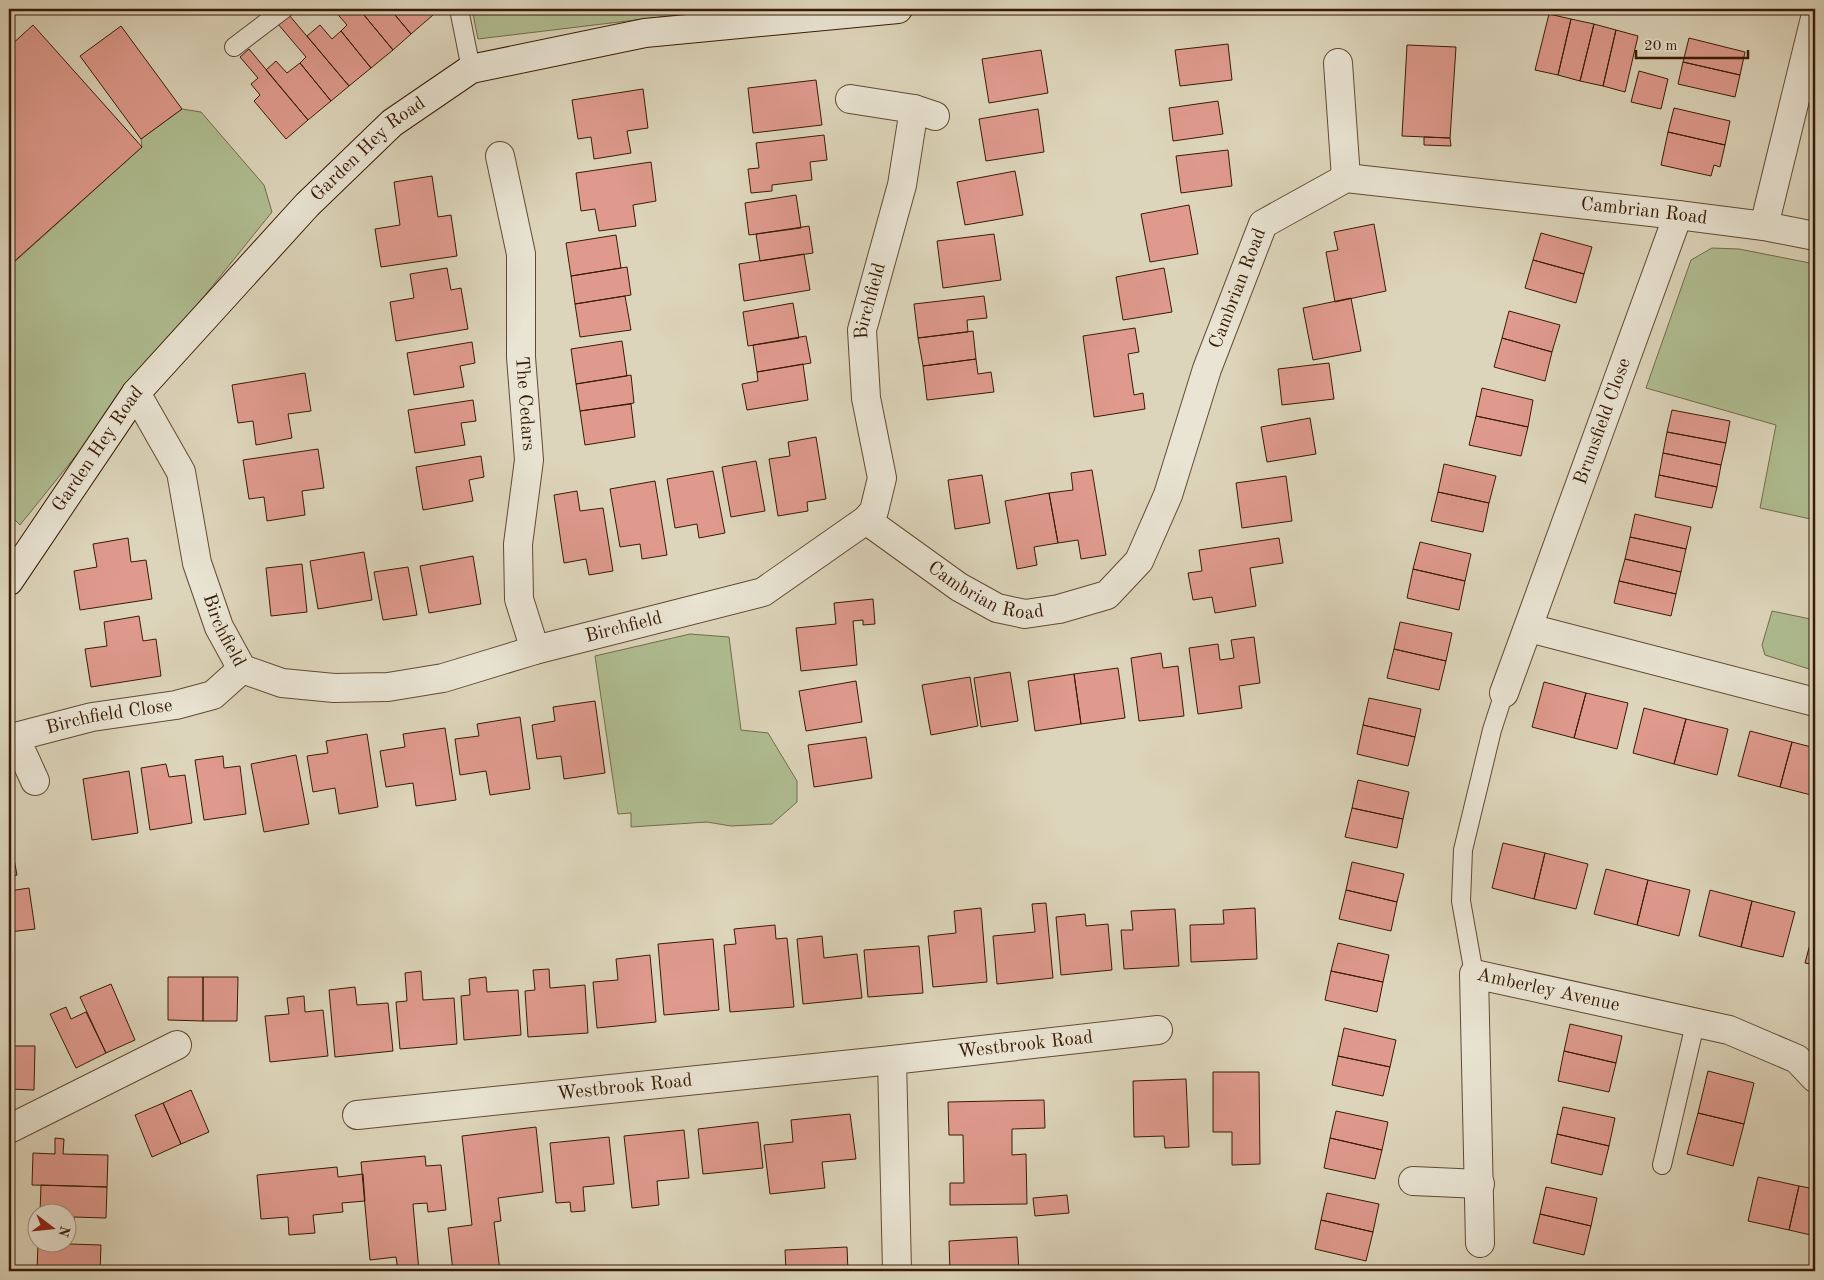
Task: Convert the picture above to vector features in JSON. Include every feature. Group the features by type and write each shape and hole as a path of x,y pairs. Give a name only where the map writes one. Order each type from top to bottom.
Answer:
{"street":[{"name":"Garden Hey Road","path":"9,581 136,393 307,205 392,123 472,69 644,33 898,9"},
{"path":"1764,226 1815,18"},
{"path":"1338,63 1346,178"},
{"name":"Birchfield","path":"136,393 181,472 197,562 219,627 242,669 282,682 334,688 388,686 443,678 535,650 763,592 866,520 874,511 882,478 866,398 862,330 924,113 850,99"},
{"name":"The Cedars","path":"500,156 521,254 521,357 529,460 518,544 519,599 535,650"},
{"name":"Cambrian Road","path":"866,520 959,587 997,608 1025,614 1059,609 1107,595 1138,561 1168,495 1207,369 1263,224 1346,178 1678,215 1764,226 1815,236"},
{"name":"Brunsfield Close","path":"1504,693 1678,215"},
{"path":"1529,628 1815,702"},
{"name":"Birchfield Close","path":"35,780 15,737 92,717 176,705 213,695 242,669"},
{"name":"Amberley Avenue","path":"1480,1243 1474,974 1729,1030 1797,1059 1815,1078"},
{"name":"Westbrook Road","path":"357,1115 892,1060 1158,1030"},
{"path":"9,1129 177,1045"},
{"path":"892,1060 897,1271"},
{"path":"1413,1181 1480,1184"}],"lane":[{"path":"234,47 284,9"},
{"path":"459,9 472,69"},
{"path":"1474,974 1461,901 1463,850 1492,730 1504,693"},
{"path":"1662,1165 1695,1024"}],"green space":[{"path":"472,9 727,9 478,39"},
{"path":"182,109 201,112 264,185 272,212 20,525 9,514 9,267 142,147 141,139"},
{"path":"1712,248 1739,249 1815,264 1815,520 1760,508 1776,425 1646,388 1691,260"},
{"path":"1772,611 1815,620 1815,668 1809,669 1765,655 1762,645"},
{"path":"690,634 729,637 741,730 768,733 797,781 797,802 772,824 731,826 707,822 631,827 631,813 618,814 595,656"}],"building":[{"path":"333,9 359,9 393,50 371,68 341,31 347,25"},
{"path":"359,9 390,9 411,34 393,50"},
{"path":"390,9 427,9 433,15 411,34"},
{"path":"1549,14 1571,19 1558,75 1535,70"},
{"path":"289,15 349,86 331,101 300,63 306,57 278,24"},
{"path":"1571,19 1594,24 1580,81 1558,75"},
{"path":"1594,24 1616,30 1603,86 1580,81"},
{"path":"33,25 142,147 9,266 9,47"},
{"path":"320,25 332,39 341,31 371,68 349,86 307,36"},
{"path":"121,26 182,109 141,139 80,56"},
{"path":"1616,30 1638,36 1625,92 1603,86"},
{"path":"1689,38 1745,52 1740,75 1683,62"},
{"path":"1228,44 1232,80 1180,86 1175,50"},
{"path":"1407,45 1456,47 1450,138 1402,136"},
{"path":"249,49 308,120 286,139 254,101 260,95 251,84 258,78 240,57"},
{"path":"1041,50 1048,93 989,103 982,59"},
{"path":"276,61 287,73 300,63 331,101 308,120 266,70"},
{"path":"1683,62 1740,75 1735,97 1678,84"},
{"path":"1639,71 1668,79 1661,109 1631,102"},
{"path":"816,80 822,125 753,133 748,88"},
{"path":"643,89 648,128 627,131 631,153 594,159 591,137 578,139 572,100"},
{"path":"1218,101 1223,134 1173,141 1169,108"},
{"path":"1674,108 1730,121 1725,145 1668,132"},
{"path":"1038,109 1044,152 986,161 979,119"},
{"path":"1668,132 1725,145 1720,167 1714,165 1711,176 1661,165"},
{"path":"824,135 827,160 810,162 812,180 772,185 772,191 751,193 748,169 759,168 756,143"},
{"path":"1424,137 1450,138 1451,146 1424,145"},
{"path":"1228,150 1232,186 1181,193 1176,156"},
{"path":"651,162 656,201 633,205 636,226 599,231 595,209 581,211 576,173"},
{"path":"1015,171 1023,215 965,225 957,182"},
{"path":"432,176 438,217 451,215 457,256 381,267 375,229 400,225 394,182"},
{"path":"796,195 801,228 749,235 745,203"},
{"path":"1189,205 1198,254 1150,262 1141,214"},
{"path":"1374,224 1386,291 1335,302 1326,252 1338,250 1334,232"},
{"path":"809,226 813,253 760,261 756,234"},
{"path":"1541,233 1592,247 1584,274 1533,260"},
{"path":"994,234 1001,280 943,288 937,241"},
{"path":"616,235 621,268 571,276 566,243"},
{"path":"804,254 810,290 744,301 739,264"},
{"path":"1533,260 1584,274 1576,303 1525,288"},
{"path":"627,267 631,295 575,304 571,276"},
{"path":"447,268 451,290 461,288 468,329 396,341 390,302 414,298 410,274"},
{"path":"1164,268 1172,312 1123,320 1116,277"},
{"path":"625,296 631,330 580,337 575,304"},
{"path":"984,296 987,318 967,320 968,332 918,338 914,304"},
{"path":"1351,298 1361,351 1313,360 1303,308"},
{"path":"793,303 799,338 748,346 743,312"},
{"path":"1509,311 1560,325 1552,352 1502,338"},
{"path":"1135,328 1139,352 1128,354 1134,395 1143,393 1145,409 1094,417 1083,336"},
{"path":"973,331 976,359 923,366 918,338"},
{"path":"806,336 811,363 757,372 753,345"},
{"path":"1502,338 1552,352 1545,381 1494,367"},
{"path":"622,341 627,376 576,384 571,349"},
{"path":"472,342 475,363 460,366 464,387 414,395 407,353"},
{"path":"976,359 978,374 991,372 994,392 927,400 923,366"},
{"path":"1329,363 1334,399 1282,405 1278,369"},
{"path":"803,364 808,400 747,410 742,384 758,381 757,372"},
{"path":"305,373 311,411 288,414 292,438 256,445 253,421 238,423 232,385"},
{"path":"631,375 634,403 580,411 576,384"},
{"path":"1482,388 1533,400 1528,427 1476,416"},
{"path":"473,400 476,421 461,423 465,445 415,453 408,410"},
{"path":"631,404 635,437 585,445 580,411"},
{"path":"1672,410 1730,421 1726,443 1667,432"},
{"path":"1476,416 1528,427 1521,456 1469,445"},
{"path":"1310,418 1316,454 1267,462 1261,427"},
{"path":"1667,432 1726,443 1721,465 1663,453"},
{"path":"816,437 826,499 807,502 808,511 778,516 769,459 790,456 788,442"},
{"path":"318,449 324,488 302,491 305,515 267,521 264,497 249,499 243,460"},
{"path":"1663,453 1721,465 1717,487 1659,475"},
{"path":"481,456 484,477 469,480 473,501 423,510 416,467"},
{"path":"756,461 765,511 731,517 722,467"},
{"path":"1444,464 1496,476 1489,503 1438,492"},
{"path":"1092,470 1106,555 1081,559 1078,540 1058,543 1049,493 1073,490 1071,473"},
{"path":"713,471 725,533 699,538 697,524 675,528 667,479"},
{"path":"982,475 990,523 955,529 948,480"},
{"path":"1659,475 1717,487 1712,508 1655,497"},
{"path":"1286,476 1292,521 1242,528 1236,483"},
{"path":"655,481 667,555 642,559 640,544 620,547 610,489"},
{"path":"577,491 580,511 603,508 613,571 589,575 586,559 564,563 554,495"},
{"path":"1438,492 1489,503 1483,532 1431,521"},
{"path":"1049,493 1058,543 1034,547 1037,565 1017,569 1005,501"},
{"path":"1635,514 1691,527 1686,549 1630,537"},
{"path":"1630,537 1686,549 1681,572 1625,559"},
{"path":"128,538 131,562 146,560 152,599 80,610 74,571 97,567 93,544"},
{"path":"1279,538 1283,563 1250,568 1256,606 1215,613 1212,597 1193,600 1188,573 1202,571 1199,550"},
{"path":"1420,542 1471,554 1465,581 1413,569"},
{"path":"364,552 372,600 318,609 310,561"},
{"path":"473,556 481,604 429,613 420,566"},
{"path":"1625,559 1681,572 1676,594 1619,581"},
{"path":"302,564 307,612 271,616 266,568"},
{"path":"408,567 417,615 383,620 374,572"},
{"path":"1413,569 1465,581 1459,610 1407,598"},
{"path":"1619,581 1676,594 1671,616 1614,603"},
{"path":"873,599 875,624 863,625 863,620 853,621 857,665 801,671 796,628 836,624 834,603"},
{"path":"139,616 143,641 156,639 161,676 91,687 85,649 107,646 104,622"},
{"path":"1400,622 1452,633 1446,661 1394,649"},
{"path":"1254,637 1260,683 1239,686 1242,708 1198,714 1189,648 1218,644 1220,660 1234,658 1231,640"},
{"path":"1394,649 1446,661 1439,690 1387,678"},
{"path":"1161,653 1163,668 1178,666 1184,716 1139,721 1131,658"},
{"path":"1118,668 1125,718 1081,724 1074,674"},
{"path":"1010,672 1018,721 981,727 974,678"},
{"path":"1074,674 1081,724 1035,731 1028,681"},
{"path":"970,677 978,726 931,735 922,685"},
{"path":"856,681 862,722 806,731 799,691"},
{"path":"1544,682 1586,693 1574,738 1532,727"},
{"path":"1586,693 1628,703 1617,749 1574,738"},
{"path":"1369,698 1421,709 1415,737 1363,725"},
{"path":"595,701 605,773 564,779 561,756 537,759 532,725 555,721 553,707"},
{"path":"1644,708 1686,719 1674,764 1633,753"},
{"path":"520,717 530,789 490,795 486,771 460,775 455,739 479,736 477,724"},
{"path":"1686,719 1728,729 1717,775 1674,764"},
{"path":"1363,725 1415,737 1408,766 1357,754"},
{"path":"445,728 456,800 416,806 413,783 386,787 380,751 405,747 403,734"},
{"path":"1750,731 1792,742 1780,787 1738,776"},
{"path":"367,734 378,807 339,814 335,788 313,792 307,756 328,753 326,741"},
{"path":"866,737 872,778 814,787 808,745"},
{"path":"1792,742 1815,748 1815,796 1780,787"},
{"path":"296,755 309,824 264,832 251,764"},
{"path":"223,756 224,768 240,766 246,814 204,820 195,760"},
{"path":"166,764 169,777 185,775 192,823 150,830 141,768"},
{"path":"129,771 138,833 92,840 83,779"},
{"path":"1358,780 1409,792 1403,819 1352,808"},
{"path":"1352,808 1403,819 1397,848 1345,837"},
{"path":"9,832 17,875 9,877"},
{"path":"1503,843 1545,853 1534,899 1492,888"},
{"path":"1545,853 1588,864 1576,909 1534,899"},
{"path":"1352,862 1404,874 1397,902 1346,890"},
{"path":"1606,869 1648,880 1637,925 1594,914"},
{"path":"1648,880 1690,890 1679,936 1637,925"},
{"path":"29,888 35,929 9,932 9,891"},
{"path":"1346,890 1397,902 1391,931 1339,919"},
{"path":"1710,890 1752,901 1741,947 1699,936"},
{"path":"1752,901 1795,912 1783,957 1741,947"},
{"path":"1046,903 1053,978 997,984 993,936 1035,932 1032,904"},
{"path":"981,908 987,982 933,987 928,936 956,933 954,911"},
{"path":"1255,908 1257,959 1191,962 1190,925 1224,924 1223,910"},
{"path":"1175,909 1179,966 1124,969 1121,930 1133,930 1131,911"},
{"path":"1085,914 1086,926 1108,924 1112,970 1061,975 1056,917"},
{"path":"775,925 776,939 787,938 794,1007 730,1012 724,945 736,944 734,929"},
{"path":"1815,925 1815,965 1805,963"},
{"path":"822,936 824,958 857,954 862,998 803,1004 797,939"},
{"path":"713,939 719,1010 664,1015 658,944"},
{"path":"1338,943 1389,955 1383,982 1331,971"},
{"path":"919,946 923,993 868,997 864,950"},
{"path":"650,955 656,1022 597,1028 593,982 618,980 616,959"},
{"path":"549,969 550,988 585,985 588,1033 528,1037 525,991 535,990 533,970"},
{"path":"421,971 423,1000 454,998 457,1044 400,1049 396,1002 407,1001 405,973"},
{"path":"1331,971 1383,982 1377,1012 1325,1000"},
{"path":"168,977 203,977 203,1021 168,1020"},
{"path":"203,977 238,977 237,1021 203,1021"},
{"path":"486,977 487,992 518,990 521,1035 464,1040 461,996 470,995 469,979"},
{"path":"111,984 135,1040 106,1053 80,997"},
{"path":"355,987 357,1005 388,1003 393,1051 335,1057 329,990"},
{"path":"304,996 305,1012 323,1010 328,1056 270,1062 265,1016 289,1014 287,998"},
{"path":"66,1007 71,1019 86,1012 106,1053 76,1068 50,1014"},
{"path":"1570,1024 1622,1036 1616,1063 1564,1051"},
{"path":"1344,1028 1396,1040 1390,1067 1338,1056"},
{"path":"9,1046 35,1046 34,1090 9,1089"},
{"path":"1564,1051 1616,1063 1609,1092 1558,1081"},
{"path":"1338,1056 1390,1067 1383,1096 1332,1085"},
{"path":"1708,1071 1754,1083 1744,1124 1698,1113"},
{"path":"1213,1072 1259,1072 1260,1164 1232,1165 1232,1132 1213,1132"},
{"path":"1186,1079 1189,1147 1165,1148 1164,1136 1134,1137 1133,1081"},
{"path":"191,1090 209,1132 181,1144 163,1103"},
{"path":"1044,1100 1045,1128 1012,1129 1012,1155 1026,1154 1027,1204 950,1205 950,1183 964,1183 963,1135 949,1135 948,1102"},
{"path":"163,1103 181,1144 152,1157 135,1115"},
{"path":"1563,1107 1615,1118 1609,1146 1557,1134"},
{"path":"1336,1111 1388,1122 1382,1150 1330,1138"},
{"path":"1698,1113 1744,1124 1733,1166 1687,1154"},
{"path":"850,1114 856,1159 822,1162 825,1188 770,1194 764,1145 793,1142 791,1120"},
{"path":"758,1122 763,1168 703,1174 698,1129"},
{"path":"536,1127 543,1192 498,1198 501,1221 494,1222 500,1271 453,1271 448,1228 472,1225 462,1136"},
{"path":"684,1130 689,1178 657,1181 659,1205 632,1208 624,1136"},
{"path":"1557,1134 1609,1146 1602,1175 1551,1163"},
{"path":"609,1137 614,1184 583,1187 585,1211 571,1212 570,1202 556,1203 550,1143"},
{"path":"55,1138 64,1139 63,1154 108,1155 107,1187 32,1185 33,1153 55,1154"},
{"path":"1330,1138 1382,1150 1375,1179 1324,1168"},
{"path":"425,1156 426,1166 441,1165 446,1210 428,1212 427,1203 413,1204 419,1271 398,1271 396,1257 370,1260 361,1162"},
{"path":"337,1167 338,1177 363,1174 365,1201 342,1203 343,1212 313,1215 315,1233 289,1235 288,1217 261,1219 257,1175"},
{"path":"1758,1177 1799,1186 1789,1230 1748,1221"},
{"path":"41,1185 107,1187 106,1218 78,1217 78,1202 40,1202"},
{"path":"1799,1186 1815,1189 1815,1236 1789,1230"},
{"path":"1546,1187 1597,1198 1591,1226 1540,1214"},
{"path":"1327,1193 1379,1204 1373,1232 1321,1220"},
{"path":"1067,1195 1069,1213 1035,1216 1033,1198"},
{"path":"1540,1214 1591,1226 1584,1255 1533,1243"},
{"path":"1321,1220 1373,1232 1366,1261 1315,1249"},
{"path":"1017,1237 1019,1271 950,1271 949,1241"},
{"path":"78,1244 101,1245 100,1271 37,1271 38,1252 78,1252"},
{"path":"847,1247 848,1271 786,1271 785,1250"}]}
